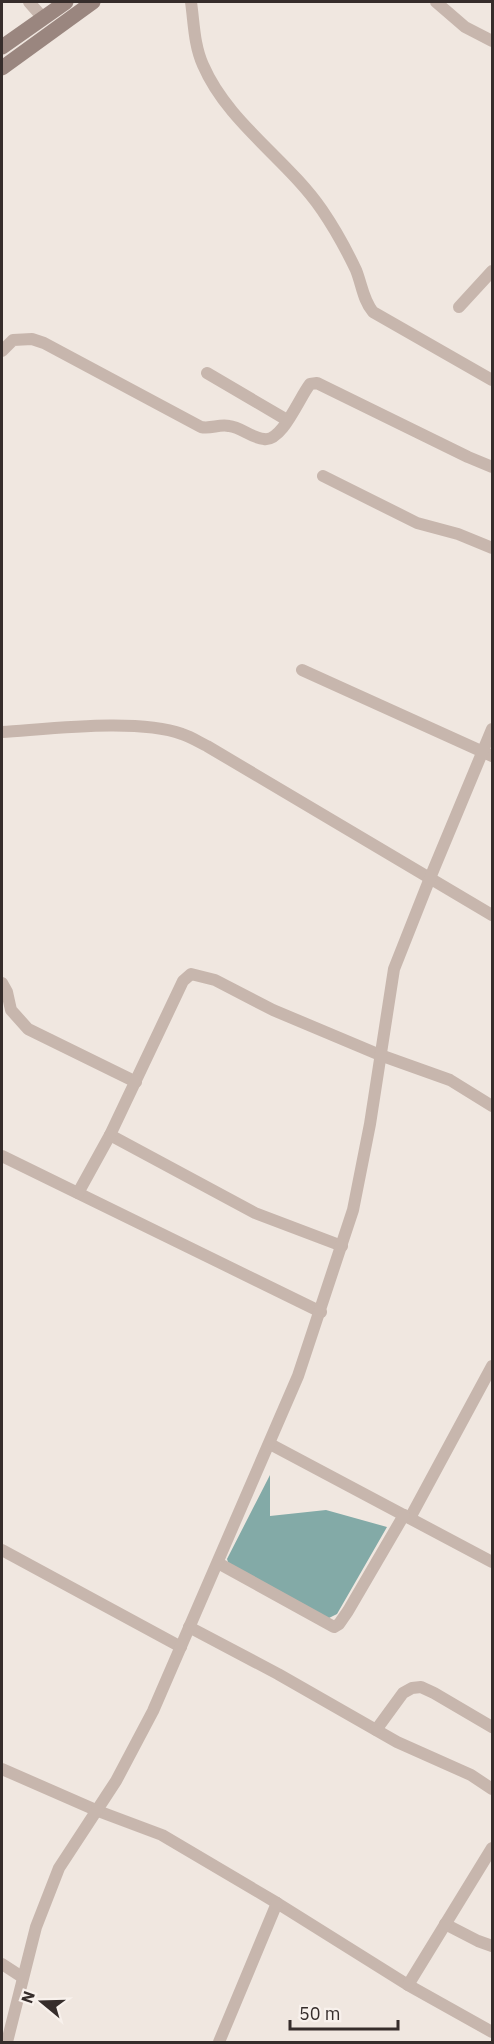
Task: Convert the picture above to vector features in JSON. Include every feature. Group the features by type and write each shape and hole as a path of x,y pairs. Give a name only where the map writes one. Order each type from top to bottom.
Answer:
{"main road":[{"path":"2,47 66,2"},
{"path":"2,68 93,2"}],"street":[{"path":"29,2 43,18"},
{"path":"191,2 200,56 212,81 240,120 309,192 322,209 345,247 357,273 367,304 374,312 492,380"},
{"path":"436,2 465,27 492,41"},
{"path":"459,307 492,271"},
{"path":"2,351 13,340 32,339 44,343 201,427 211,429 230,426 248,435 272,440 279,434 310,384 317,383 492,467"},
{"path":"207,374 287,420"},
{"path":"323,476 417,523 458,534 492,548"},
{"path":"302,670 487,754"},
{"path":"2,732 109,727 163,729 183,734 492,915"},
{"path":"7,2043 36,1927 59,1868 116,1781 153,1710 298,1376 342,1246 358,1186 394,969 430,878 487,754 492,729"},
{"path":"78,1194 110,1135 183,981 191,974 215,980 273,1010 380,1055 450,1080 492,1106"},
{"path":"2,983 11,1010 28,1029 136,1082"},
{"path":"110,1135 255,1213 342,1246"},
{"path":"2,1156 321,1312"},
{"path":"218,1563 334,1627 339,1624 407,1516 492,1366"},
{"path":"270,1443 492,1562"},
{"path":"2,1550 181,1647"},
{"path":"189,1627 376,1730 471,1775 492,1789"},
{"path":"376,1730 403,1694 412,1688 421,1688 434,1694 492,1727"},
{"path":"2,1769 98,1811 162,1835 277,1903 408,1985 492,2032"},
{"path":"408,1985 445,1924 489,1862 492,1848"},
{"path":"219,2043 277,1903"},
{"path":"445,1924 492,1946"},
{"path":"2,1964 22,1977"}],"water":[{"path":"270,1475 270,1516 326,1510 387,1527 337,1614 325,1620 229,1565 227,1559"}]}
